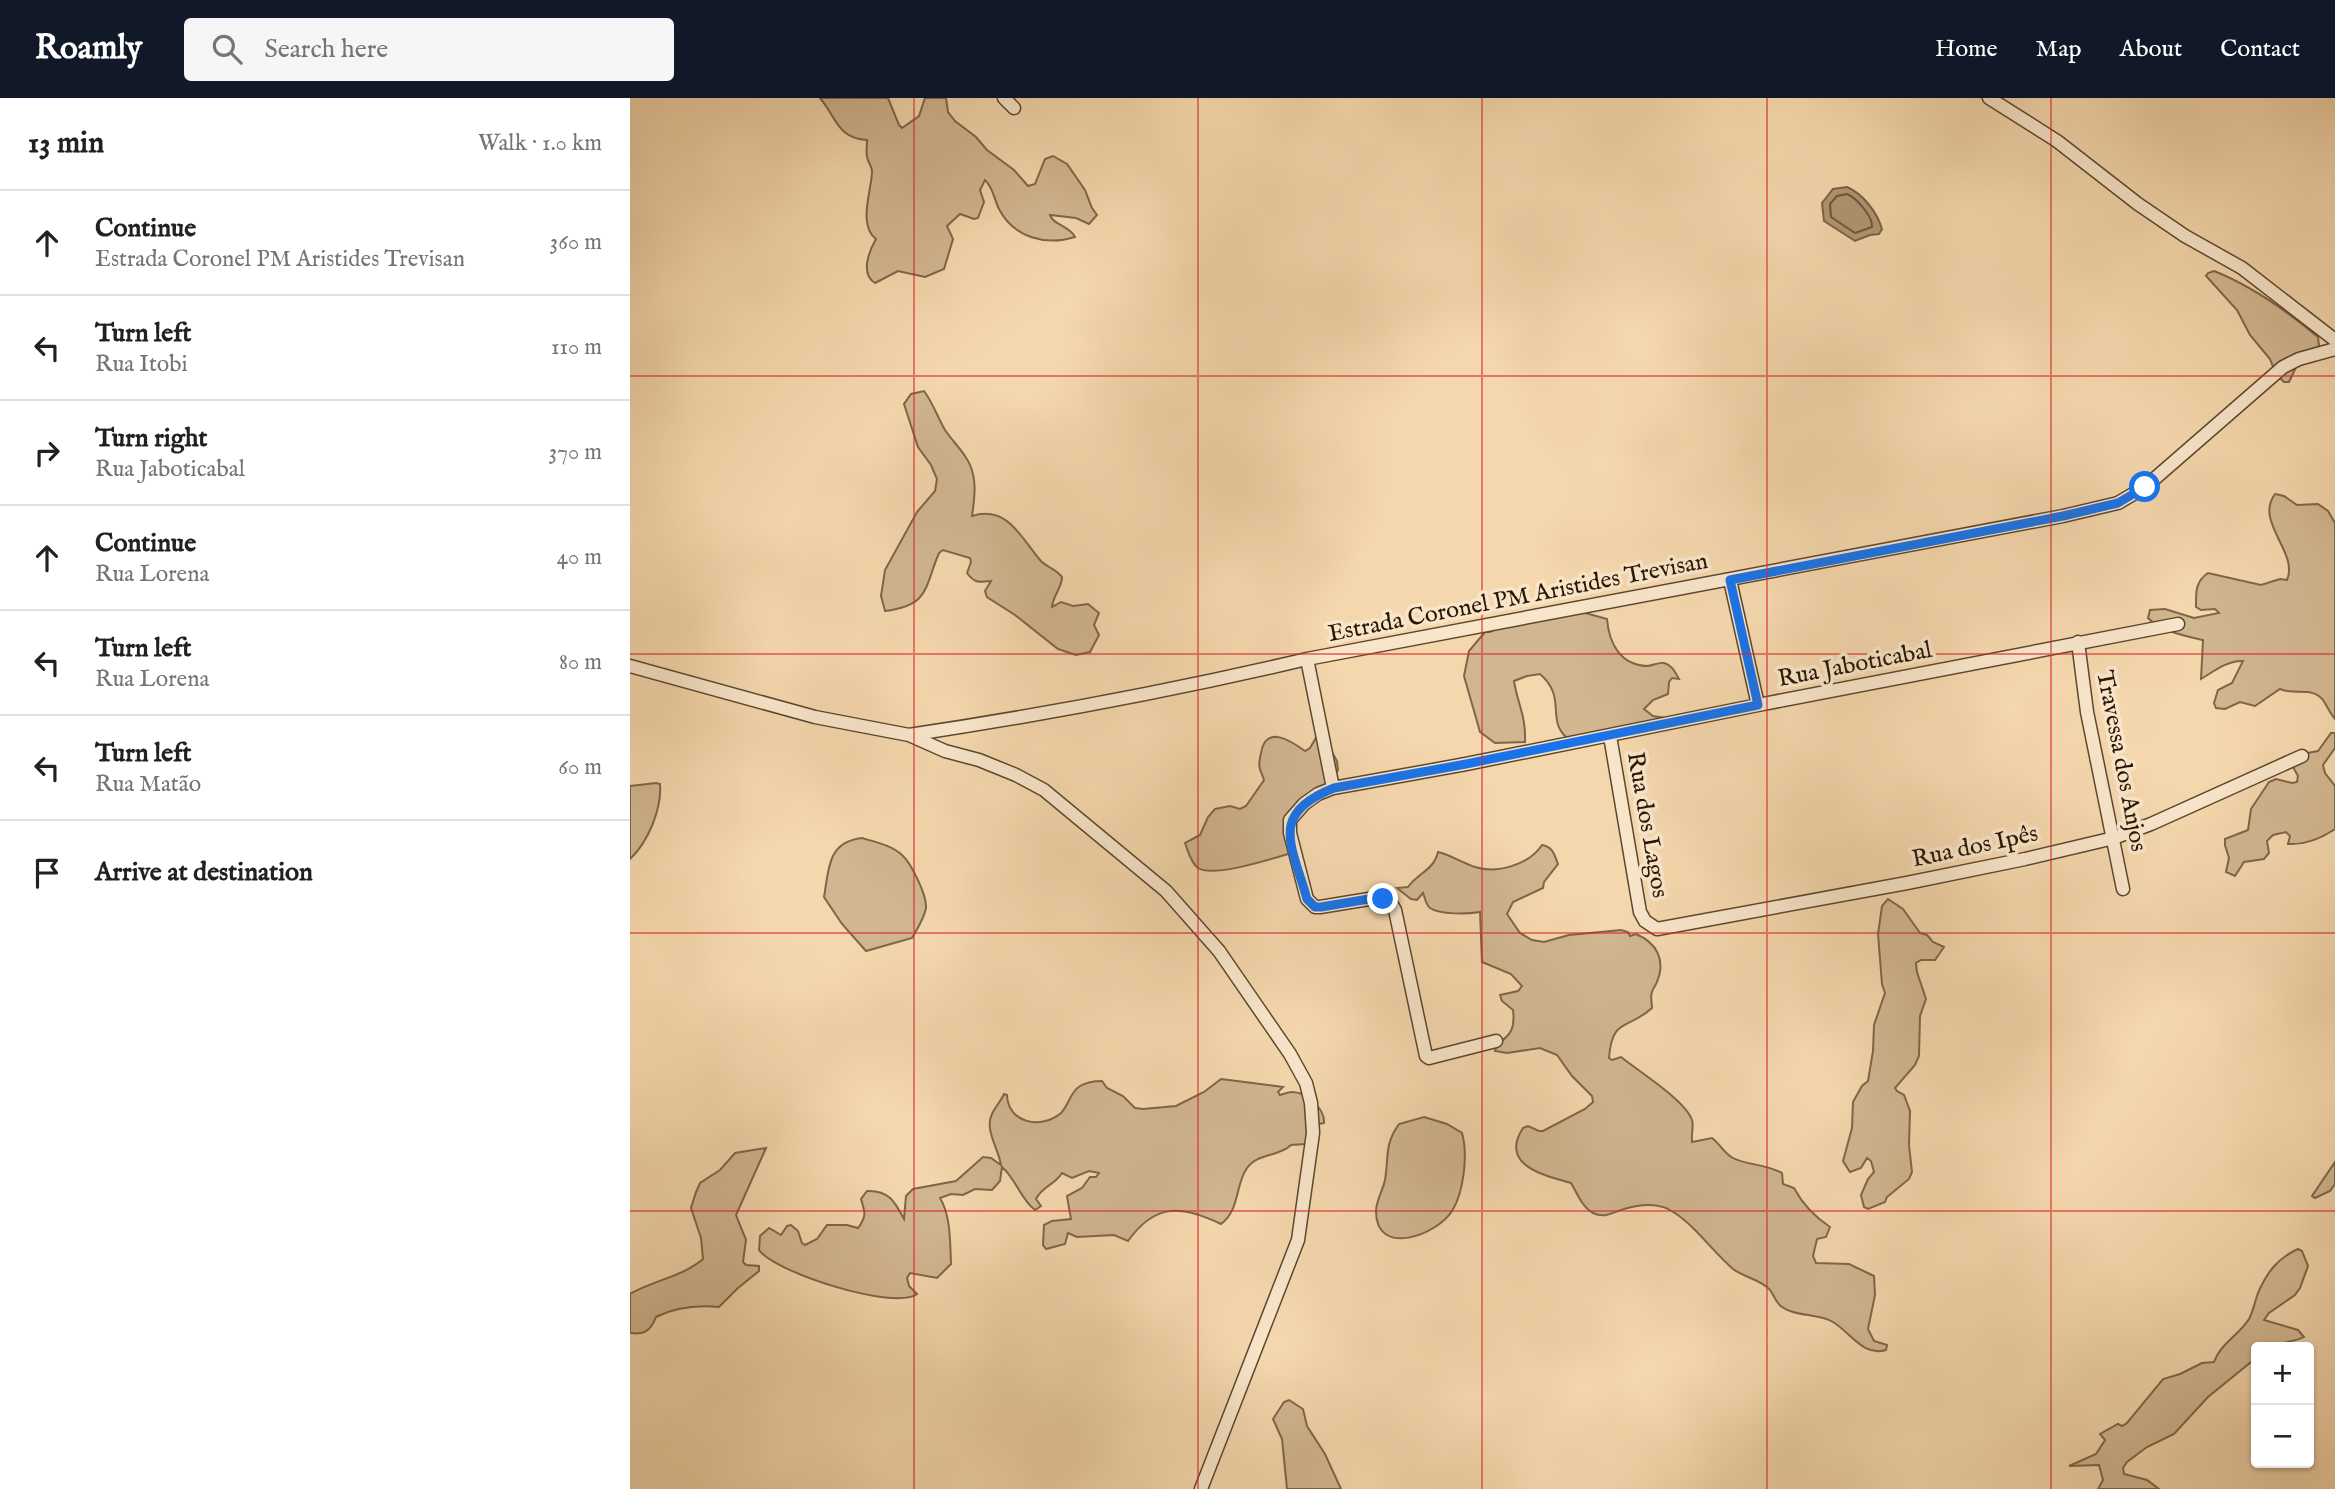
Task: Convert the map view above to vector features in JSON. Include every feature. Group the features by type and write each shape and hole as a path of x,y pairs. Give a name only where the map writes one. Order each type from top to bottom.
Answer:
{"street":[{"path":"1004,98 1014,108"},
{"path":"1989,98 2057,141 2176,230 2242,268 2335,340"},
{"name":"Estrada Coronel PM Aristides Trevisan","path":"909,735 1221,679 1307,659 2063,516 2118,503 2145,487 2283,367 2299,359 2335,349"},
{"path":"1730,580 1758,705"},
{"name":"Rua Jaboticabal","path":"1496,1041 1429,1058 1424,1053 1395,910 1391,903 1375,898 1321,907 1311,904 1307,899 1293,848 1290,820 1304,804 1318,794 1334,788 2178,624"},
{"name":"Travessa dos Anjos","path":"2078,642 2094,747 2123,889"},
{"path":"1307,659 1334,788"},
{"path":"630,666 815,717 909,735 945,751 979,760 1017,775 1044,790 1166,891 1219,951 1290,1054 1306,1083 1311,1103 1313,1133 1298,1240 1201,1489"},
{"name":"Rua dos Lagos","path":"1610,736 1635,887 1644,921"},
{"name":"Rua dos Ipês","path":"1644,921 1657,929 1671,928 2025,859 2114,838 2302,756"}],"shaded area":[{"path":"820,98 888,98 902,128 919,116 925,98 946,98 948,112 955,121 1014,170 1028,186 1035,184 1045,159 1053,156 1067,164 1085,190 1097,215 1089,224 1076,218 1050,215 1075,237 1042,240 1032,237 1013,227 1005,219 985,180 980,190 984,202 978,218 960,214 947,226 953,239 944,269 925,277 898,271 875,283 870,279 867,268 876,239 871,233 867,217 872,171 867,157 867,140 843,131"},
{"path":"2214,271 2269,300 2318,337 2319,346 2298,363 2289,382 2284,382 2276,374 2270,359 2250,335 2237,310 2206,276"},
{"path":"924,391 945,430 972,470 975,493 972,516 995,515 1004,519 1020,534 1040,560 1062,577 1052,607 1061,602 1073,606 1088,604 1099,613 1094,625 1099,635 1090,652 1076,655 1058,649 987,597 985,591 991,581 978,582 970,577 967,573 970,558 943,550 939,553 927,585 918,599 900,608 885,611 881,596 885,570 917,512 935,491 937,479 918,447 904,404 911,394"},
{"path":"2275,494 2284,496 2297,505 2318,504 2328,511 2335,523 2335,719 2323,700 2314,693 2280,689 2255,706 2240,702 2225,709 2216,708 2214,703 2218,690 2232,683 2243,661 2226,664 2201,679 2203,640 2166,630 2148,618 2150,610 2165,609 2194,618 2219,613 2215,609 2201,610 2196,607 2198,584 2208,573 2261,585 2280,579 2287,580 2287,559 2270,515 2270,505"},
{"path":"1571,609 1607,619 1613,644 1630,662 1647,666 1664,663 1673,669 1679,679 1672,678 1668,694 1653,700 1644,709 1653,716 1666,718 1571,741 1558,726 1553,692 1540,674 1514,681 1523,717 1525,742 1495,743 1480,732 1464,676 1469,651 1485,632 1520,617"},
{"path":"2331,733 2335,733 2335,748 2323,765 2325,773 2335,786 2335,829 2300,843 2288,844 2290,836 2286,832 2273,835 2267,841 2269,853 2264,859 2244,862 2235,876 2226,872 2229,858 2225,839 2248,830 2251,809 2269,782 2276,779 2297,782 2298,776 2292,758 2318,751"},
{"path":"1317,736 1324,738 1337,761 1338,770 1330,783 1296,819 1292,853 1230,869 1217,871 1198,868 1185,843 1200,835 1215,809 1230,806 1240,809 1246,806 1264,780 1259,761 1268,739 1280,737 1305,751"},
{"path":"660,784 660,794 656,814 643,844 630,859 630,786"},
{"path":"862,838 888,846 902,855 918,880 926,902 922,920 912,938 866,951 842,924 824,897 829,867 836,851 842,845"},
{"path":"1542,845 1551,849 1558,864 1544,882 1543,888 1513,902 1507,914 1520,933 1532,940 1544,942 1569,935 1621,930 1628,932 1630,936 1636,934 1654,947 1660,960 1660,974 1651,994 1652,1008 1618,1030 1609,1058 1612,1060 1621,1057 1660,1086 1688,1112 1693,1125 1692,1142 1712,1138 1733,1158 1782,1173 1783,1184 1794,1188 1810,1210 1830,1227 1826,1237 1817,1239 1813,1256 1816,1263 1849,1264 1874,1276 1875,1295 1868,1329 1874,1341 1887,1345 1886,1350 1870,1350 1827,1319 1782,1307 1767,1287 1733,1269 1687,1222 1671,1211 1655,1205 1646,1205 1597,1215 1586,1207 1571,1183 1537,1172 1520,1160 1516,1151 1523,1128 1528,1126 1543,1131 1585,1109 1593,1102 1592,1096 1572,1076 1557,1055 1540,1048 1507,1053 1495,1051 1497,1044 1509,1034 1513,1021 1513,1010 1502,1001 1500,995 1518,991 1522,986 1511,974 1482,962 1480,912 1440,912 1430,908 1423,893 1417,900 1411,899 1397,888 1408,887 1433,863 1438,852 1475,867 1492,869 1521,863"},
{"path":"1888,899 1903,909 1920,933 1944,947 1935,960 1921,960 1916,963 1926,999 1920,1016 1919,1056 1915,1065 1895,1088 1904,1095 1910,1111 1909,1145 1912,1172 1909,1179 1887,1197 1885,1202 1868,1209 1864,1207 1861,1195 1874,1172 1871,1161 1867,1158 1861,1168 1850,1172 1843,1161 1852,1128 1853,1102 1868,1081 1874,1025 1885,993 1878,934 1882,906"},
{"path":"1221,1079 1283,1087 1278,1092 1280,1095 1292,1092 1303,1095 1318,1107 1324,1123 1315,1125 1305,1144 1291,1145 1251,1163 1243,1175 1231,1212 1221,1224 1193,1213 1170,1211 1148,1220 1128,1241 1114,1235 1077,1237 1068,1233 1065,1244 1046,1249 1043,1245 1044,1225 1052,1221 1071,1219 1067,1196 1082,1188 1090,1177 1096,1177 1099,1173 1089,1171 1072,1178 1062,1173 1036,1199 1041,1206 1035,1210 1002,1167 1000,1181 992,1190 975,1189 963,1195 951,1194 940,1198 948,1221 951,1264 937,1278 910,1273 907,1278 909,1286 917,1294 904,1298 885,1297 835,1287 787,1269 759,1250 760,1236 769,1228 781,1235 787,1226 791,1225 798,1231 805,1245 817,1239 827,1225 858,1228 864,1214 861,1199 867,1191 886,1195 894,1202 904,1219 906,1196 913,1189 956,1181 983,1157 991,1158 1001,1165 991,1133 990,1120 1004,1094 1007,1095 1013,1112 1027,1121 1035,1122 1053,1118 1061,1113 1077,1089 1091,1082 1102,1081 1107,1088 1123,1096 1135,1108 1143,1109 1176,1106 1204,1092"},
{"path":"1424,1117 1447,1124 1462,1133 1465,1151 1462,1184 1452,1211 1444,1220 1421,1234 1396,1238 1386,1234 1379,1225 1376,1211 1385,1180 1389,1145 1399,1124"},
{"path":"766,1148 736,1215 746,1240 743,1262 746,1265 759,1266 759,1271 719,1307 671,1311 656,1317 647,1331 630,1333 630,1294 686,1270 703,1259 701,1238 691,1208 700,1183 720,1170 735,1153"},
{"path":"2335,1162 2335,1184 2330,1191 2315,1198 2312,1196"},
{"path":"2298,1249 2302,1251 2308,1266 2295,1295 2269,1313 2264,1320 2298,1330 2304,1337 2288,1342 2251,1342 2251,1362 2208,1397 2174,1434 2147,1447 2127,1462 2123,1468 2124,1474 2147,1480 2159,1489 2098,1489 2103,1480 2099,1465 2069,1466 2096,1454 2105,1440 2100,1434 2118,1424 2122,1426 2127,1423 2163,1379 2202,1363 2214,1362 2221,1350 2249,1319 2269,1272"},
{"path":"1289,1400 1303,1409 1307,1426 1325,1454 1341,1489 1287,1489 1282,1439 1273,1419 1284,1402"}],"water":[{"path":"1847,187 1859,194 1873,210 1882,229 1879,234 1855,241 1824,221 1822,203 1833,189"}],"route":[{"path":"1383,899 1321,907 1311,904 1307,899 1290,832 1290,820 1295,812 1318,794 1349,784 1466,764 1758,705 1730,580 2063,516 2118,503 2145,487"}]}
